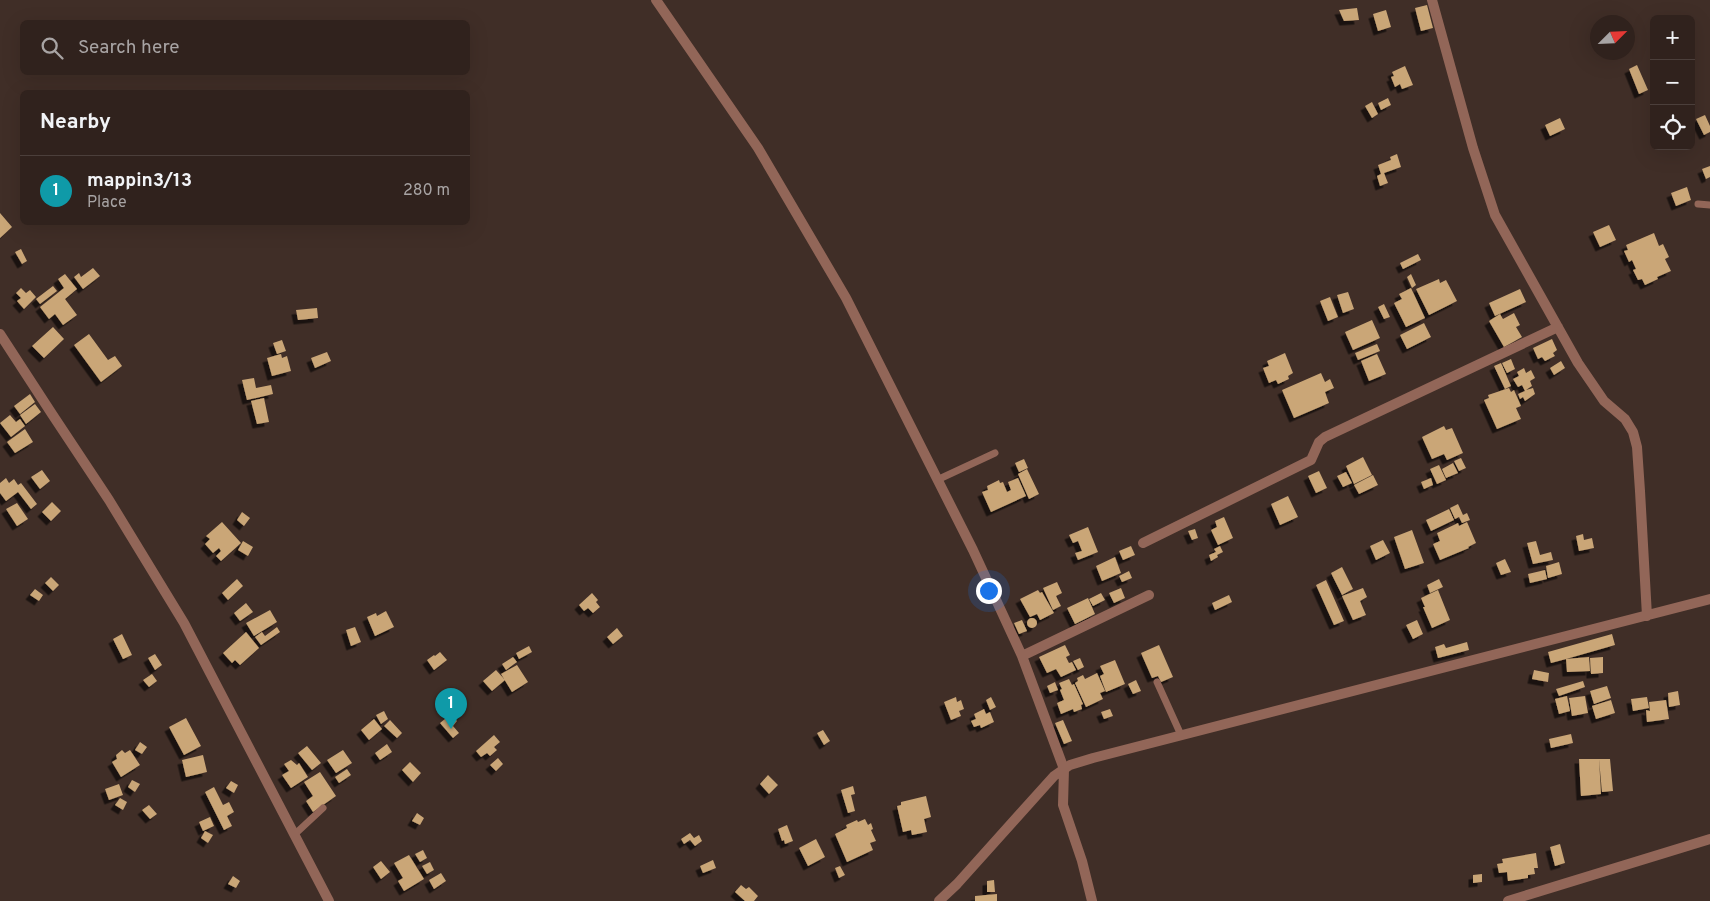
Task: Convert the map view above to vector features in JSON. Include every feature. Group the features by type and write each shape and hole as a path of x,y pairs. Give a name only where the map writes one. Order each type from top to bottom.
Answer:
{"street":[{"path":"656,0 758,148 846,298 973,550 1022,656 1064,769 1062,805 1082,861 1092,901"},
{"path":"1432,0 1473,148 1495,215 1578,363 1604,401 1625,420 1633,432 1637,447 1647,616"},
{"path":"1144,544 1311,460 1319,442 1325,437 1558,327"},
{"path":"0,334 109,500 184,622 329,901"},
{"path":"1022,656 1149,595"},
{"path":"939,901 948,897 1054,776 1070,765 1710,599"},
{"path":"1508,901 1710,840"}],"lane":[{"path":"1698,204 1710,205"},
{"path":"937,480 995,453"},
{"path":"1157,682 1181,735"},
{"path":"294,835 323,808"}],"building":[{"path":"1427,5 1433,28 1421,31 1415,8"},
{"path":"1357,8 1359,20 1344,21 1339,10"},
{"path":"1386,10 1391,27 1378,31 1373,14"},
{"path":"1637,65 1648,90 1639,94 1629,69"},
{"path":"1405,66 1413,85 1402,89 1400,84 1395,87 1391,77 1394,76 1392,72"},
{"path":"1388,98 1391,105 1381,110 1378,103"},
{"path":"1372,102 1378,114 1372,118 1365,106"},
{"path":"1705,115 1710,126 1710,132 1704,135 1696,119"},
{"path":"1560,118 1565,129 1550,136 1545,125"},
{"path":"1397,154 1401,167 1384,173 1388,183 1380,186 1377,176 1381,174 1378,165 1391,160 1390,157"},
{"path":"1710,166 1710,177 1706,179 1702,169"},
{"path":"1687,187 1691,200 1676,206 1671,193"},
{"path":"0,213 12,227 0,238"},
{"path":"1609,225 1616,240 1600,247 1593,232"},
{"path":"1654,233 1659,246 1663,244 1669,257 1665,259 1671,271 1645,285 1642,279 1638,280 1633,270 1636,269 1632,260 1629,262 1624,251 1628,250 1626,245"},
{"path":"21,249 27,261 22,264 15,252"},
{"path":"1418,254 1421,260 1403,269 1400,263"},
{"path":"93,268 100,276 83,289 74,277 79,273 81,277"},
{"path":"65,274 77,289 65,299 77,315 63,325 55,314 49,319 40,307 64,288 58,279"},
{"path":"1411,274 1416,285 1412,288 1407,277"},
{"path":"1439,279 1440,283 1446,280 1457,301 1429,315 1416,289"},
{"path":"53,286 57,291 40,304 36,299"},
{"path":"21,288 26,293 30,290 36,297 24,309 17,301 21,298 16,293"},
{"path":"1411,288 1425,318 1406,327 1394,303 1402,299 1399,294"},
{"path":"1520,289 1526,302 1495,316 1489,303"},
{"path":"1348,292 1354,309 1343,313 1337,295"},
{"path":"1330,297 1338,317 1328,321 1320,301"},
{"path":"1384,304 1390,317 1384,319 1378,307"},
{"path":"317,308 318,318 298,320 296,310"},
{"path":"1514,313 1520,325 1516,327 1522,337 1504,347 1489,321 1500,314 1503,319"},
{"path":"1372,320 1380,338 1353,350 1345,332"},
{"path":"1424,323 1431,337 1407,349 1400,335"},
{"path":"53,327 64,339 44,358 32,346"},
{"path":"89,334 108,360 115,356 122,366 101,382 74,345"},
{"path":"1552,339 1557,350 1553,353 1555,356 1545,361 1542,357 1538,359 1533,348"},
{"path":"282,340 286,351 277,354 273,343"},
{"path":"1377,344 1380,351 1358,360 1355,353"},
{"path":"327,352 331,361 315,368 311,358"},
{"path":"1285,353 1293,373 1288,376 1289,379 1278,384 1276,380 1269,383 1263,368 1269,366 1267,361"},
{"path":"281,354 282,358 287,356 291,371 272,376 267,358"},
{"path":"1377,354 1386,374 1369,381 1361,361"},
{"path":"1511,359 1515,369 1507,373 1502,363"},
{"path":"1561,361 1565,368 1554,375 1550,368"},
{"path":"1501,363 1511,386 1505,389 1494,366"},
{"path":"1524,368 1526,373 1531,370 1535,378 1530,381 1532,386 1526,390 1533,388 1535,394 1525,401 1523,397 1520,399 1518,394 1525,391 1522,385 1518,387 1513,379 1519,376 1517,372"},
{"path":"1321,373 1325,382 1330,379 1334,388 1325,392 1329,403 1294,418 1282,390"},
{"path":"254,378 256,388 271,385 273,394 247,400 242,380"},
{"path":"1509,388 1511,392 1514,390 1521,406 1516,408 1521,419 1497,429 1484,400 1489,398 1488,395"},
{"path":"30,394 35,402 20,414 14,406"},
{"path":"264,398 269,422 257,424 251,401"},
{"path":"35,404 41,412 26,424 20,415"},
{"path":"10,415 16,422 20,419 25,426 11,437 0,423"},
{"path":"1444,426 1446,430 1452,428 1463,453 1447,460 1444,454 1432,459 1422,437"},
{"path":"25,429 33,442 15,453 7,442"},
{"path":"1363,457 1372,475 1354,484 1346,466"},
{"path":"1461,458 1466,468 1459,471 1454,461"},
{"path":"1024,459 1028,468 1019,472 1015,463"},
{"path":"1453,463 1458,473 1446,478 1442,469"},
{"path":"1439,465 1446,480 1437,484 1430,469"},
{"path":"1027,469 1039,494 1029,499 1018,474"},
{"path":"42,470 50,481 40,489 31,477"},
{"path":"1319,471 1327,488 1316,493 1308,476"},
{"path":"1346,472 1352,483 1343,487 1337,476"},
{"path":"1373,475 1378,485 1359,494 1354,485"},
{"path":"6,478 9,483 14,479 18,485 21,483 37,504 31,509 18,492 6,501 0,493 0,483"},
{"path":"1018,478 1026,496 991,512 982,492 988,490 987,486 999,480 1000,483 1003,482 1007,492 1011,490 1008,482"},
{"path":"1431,478 1433,485 1424,489 1421,482"},
{"path":"1288,496 1298,517 1280,525 1271,504"},
{"path":"52,502 61,511 51,521 42,512"},
{"path":"17,503 28,519 17,526 6,509"},
{"path":"1458,504 1463,515 1467,513 1470,520 1462,523 1459,517 1455,519 1450,508"},
{"path":"1449,509 1454,520 1431,531 1426,520"},
{"path":"242,512 250,518 244,526 237,520"},
{"path":"1224,517 1233,538 1218,545 1211,530 1217,527 1215,521"},
{"path":"222,522 241,543 221,561 216,556 221,551 219,548 213,553 205,544 210,539 206,536"},
{"path":"1467,522 1476,543 1469,548 1440,560 1433,544 1440,541 1437,533 1458,523 1459,526"},
{"path":"1088,527 1098,552 1078,560 1075,553 1082,551 1078,541 1073,543 1069,535"},
{"path":"1195,529 1198,538 1192,540 1188,531"},
{"path":"1412,530 1424,563 1405,569 1394,537"},
{"path":"1583,534 1584,540 1592,538 1594,548 1579,551 1576,536"},
{"path":"1383,540 1390,553 1376,560 1370,546"},
{"path":"243,541 253,547 248,556 238,550"},
{"path":"1536,541 1540,555 1551,552 1553,560 1533,564 1527,543"},
{"path":"1131,546 1135,555 1123,560 1119,551"},
{"path":"1220,546 1223,552 1211,561 1209,555 1216,552 1214,549"},
{"path":"1115,557 1121,573 1102,581 1096,566"},
{"path":"1505,559 1511,572 1501,575 1496,563"},
{"path":"1559,562 1562,574 1548,578 1546,566"},
{"path":"1342,567 1353,589 1342,595 1331,573"},
{"path":"1545,570 1547,579 1530,583 1528,574"},
{"path":"1129,571 1132,578 1122,582 1119,576"},
{"path":"51,577 59,585 53,591 45,583"},
{"path":"237,579 243,586 228,600 222,593"},
{"path":"1439,579 1443,587 1430,593 1427,585"},
{"path":"1326,580 1344,621 1334,625 1316,585"},
{"path":"1057,582 1062,593 1056,596 1061,606 1053,610 1043,588"},
{"path":"1121,588 1125,598 1114,603 1109,593"},
{"path":"1363,588 1367,597 1360,601 1366,615 1353,620 1342,596"},
{"path":"35,589 43,595 39,601 30,595"},
{"path":"1038,590 1040,593 1042,592 1054,613 1040,620 1037,614 1030,617 1020,599"},
{"path":"1438,590 1450,620 1432,628 1421,598"},
{"path":"592,593 598,600 596,602 600,607 593,613 588,608 584,611 579,605"},
{"path":"1101,593 1105,600 1093,606 1089,599"},
{"path":"1229,595 1232,602 1215,610 1212,603"},
{"path":"1088,598 1095,614 1075,624 1067,608"},
{"path":"246,603 253,612 240,621 234,613"},
{"path":"270,610 277,622 254,636 246,623"},
{"path":"386,611 394,627 375,636 367,617 376,613 377,616"},
{"path":"1032,618 1037,623 1032,628 1027,623"},
{"path":"1022,620 1027,631 1019,634 1014,623"},
{"path":"1417,620 1423,634 1413,639 1406,625"},
{"path":"277,627 280,632 261,645 255,637 262,632 265,636"},
{"path":"355,627 361,642 351,646 346,630"},
{"path":"617,628 623,636 613,644 607,637"},
{"path":"246,632 259,648 240,665 235,660 232,663 223,653"},
{"path":"122,634 132,655 123,659 113,639"},
{"path":"1612,634 1615,645 1551,663 1548,652"},
{"path":"1467,642 1469,650 1438,658 1435,647 1444,644 1446,648"},
{"path":"1065,645 1070,655 1066,657 1069,663 1072,662 1076,670 1061,677 1056,669 1047,673 1039,657"},
{"path":"1159,645 1173,677 1161,682 1158,676 1152,678 1141,653"},
{"path":"529,646 532,652 519,659 516,653"},
{"path":"440,652 447,660 434,670 427,660"},
{"path":"155,654 162,665 155,670 148,658"},
{"path":"513,657 517,662 506,670 502,664"},
{"path":"1589,657 1590,671 1567,672 1566,659"},
{"path":"1603,657 1603,673 1591,674 1590,658"},
{"path":"1080,658 1084,667 1078,670 1073,661"},
{"path":"1115,660 1125,684 1106,692 1100,676 1104,674 1100,666"},
{"path":"517,665 528,682 512,692 501,674"},
{"path":"496,670 505,680 492,691 483,681"},
{"path":"1534,670 1549,673 1548,682 1532,679"},
{"path":"1097,673 1105,691 1100,693 1103,699 1086,707 1075,683 1078,681 1077,678 1083,675 1085,679"},
{"path":"152,674 157,681 149,687 143,680"},
{"path":"1069,679 1072,685 1074,684 1083,704 1081,705 1082,709 1074,712 1073,709 1061,714 1057,703 1064,700 1059,683"},
{"path":"1136,680 1141,691 1133,694 1128,684"},
{"path":"1583,681 1585,687 1559,696 1556,689"},
{"path":"1055,682 1058,690 1050,693 1047,686"},
{"path":"1607,686 1611,698 1594,704 1590,691"},
{"path":"1678,691 1680,705 1669,707 1668,693"},
{"path":"1567,696 1570,711 1559,714 1555,699"},
{"path":"1585,696 1588,713 1572,716 1569,698"},
{"path":"956,697 957,702 961,700 964,709 959,711 961,716 951,720 944,702"},
{"path":"991,697 996,707 990,710 986,700"},
{"path":"1647,697 1649,708 1633,711 1631,699"},
{"path":"1611,700 1615,713 1596,719 1592,706"},
{"path":"1666,700 1669,719 1647,722 1646,710 1650,711 1649,702"},
{"path":"984,709 986,714 990,712 994,722 981,728 980,725 974,727 971,721 976,719 974,714"},
{"path":"1110,709 1113,716 1104,719 1101,712"},
{"path":"384,711 388,719 381,724 376,715"},
{"path":"451,714 457,721 453,726 459,733 453,738 440,723"},
{"path":"186,718 201,746 184,755 169,727"},
{"path":"374,719 382,729 369,740 361,730"},
{"path":"390,720 402,733 397,738 384,726"},
{"path":"1063,720 1072,741 1064,744 1055,723"},
{"path":"823,730 830,741 824,745 817,733"},
{"path":"1571,734 1573,743 1551,748 1549,739"},
{"path":"494,735 500,742 494,747 497,750 490,756 487,753 481,757 476,751"},
{"path":"140,742 147,747 142,754 135,750"},
{"path":"387,744 392,752 380,760 375,753"},
{"path":"307,746 321,763 312,770 298,753"},
{"path":"122,750 125,753 130,750 140,765 121,777 112,762 117,759 116,755"},
{"path":"343,750 352,763 336,773 327,760"},
{"path":"203,755 207,772 186,777 182,760"},
{"path":"498,758 503,764 496,771 490,765"},
{"path":"1579,759 1599,759 1601,794 1581,796"},
{"path":"1599,759 1610,759 1613,791 1602,792"},
{"path":"291,760 297,765 299,763 308,777 291,788 282,775 289,771 284,764"},
{"path":"410,762 421,773 413,782 402,770"},
{"path":"347,769 351,775 339,783 335,777"},
{"path":"320,772 336,796 313,812 306,801 313,796 304,782"},
{"path":"768,775 778,785 769,794 760,784"},
{"path":"132,780 140,784 135,792 128,787"},
{"path":"231,781 238,785 234,793 226,788"},
{"path":"119,784 123,795 109,800 105,789"},
{"path":"853,786 855,794 851,795 855,811 848,813 841,790"},
{"path":"214,787 223,805 229,802 234,812 227,816 232,826 224,830 205,792"},
{"path":"926,796 931,817 924,819 927,832 912,835 911,830 903,832 897,806 901,805 901,802"},
{"path":"120,798 127,802 123,810 115,805"},
{"path":"149,805 157,814 150,819 142,810"},
{"path":"417,813 424,818 420,825 412,821"},
{"path":"210,817 214,826 203,831 199,822"},
{"path":"865,819 868,825 871,823 873,829 871,830 876,841 870,843 873,850 847,862 835,834 847,828 846,825"},
{"path":"787,825 793,841 785,844 778,829"},
{"path":"205,831 213,835 208,843 201,838"},
{"path":"690,833 694,838 699,835 702,841 695,846 690,840 684,844 681,839"},
{"path":"816,839 825,857 808,866 799,848"},
{"path":"1560,844 1565,863 1555,866 1550,847"},
{"path":"423,850 427,858 420,862 415,854"},
{"path":"1536,853 1538,868 1534,868 1535,874 1528,875 1528,878 1508,881 1507,872 1499,873 1497,864 1503,863 1502,859"},
{"path":"409,855 424,879 404,891 398,881 403,878 394,863"},
{"path":"713,860 716,868 703,873 700,866"},
{"path":"381,861 390,872 381,879 373,867"},
{"path":"430,862 434,870 427,874 422,866"},
{"path":"840,866 845,875 839,878 835,868"},
{"path":"441,873 446,881 434,889 429,880"},
{"path":"1482,874 1482,882 1473,883 1473,875"},
{"path":"233,876 240,881 236,888 228,884"},
{"path":"994,880 995,892 987,892 987,881"},
{"path":"741,885 746,889 749,887 758,896 754,901 745,901 735,892"},
{"path":"997,894 997,901 975,901 975,896"}],"place":[{"name":"mappin3/13","path":"451,729"}]}
